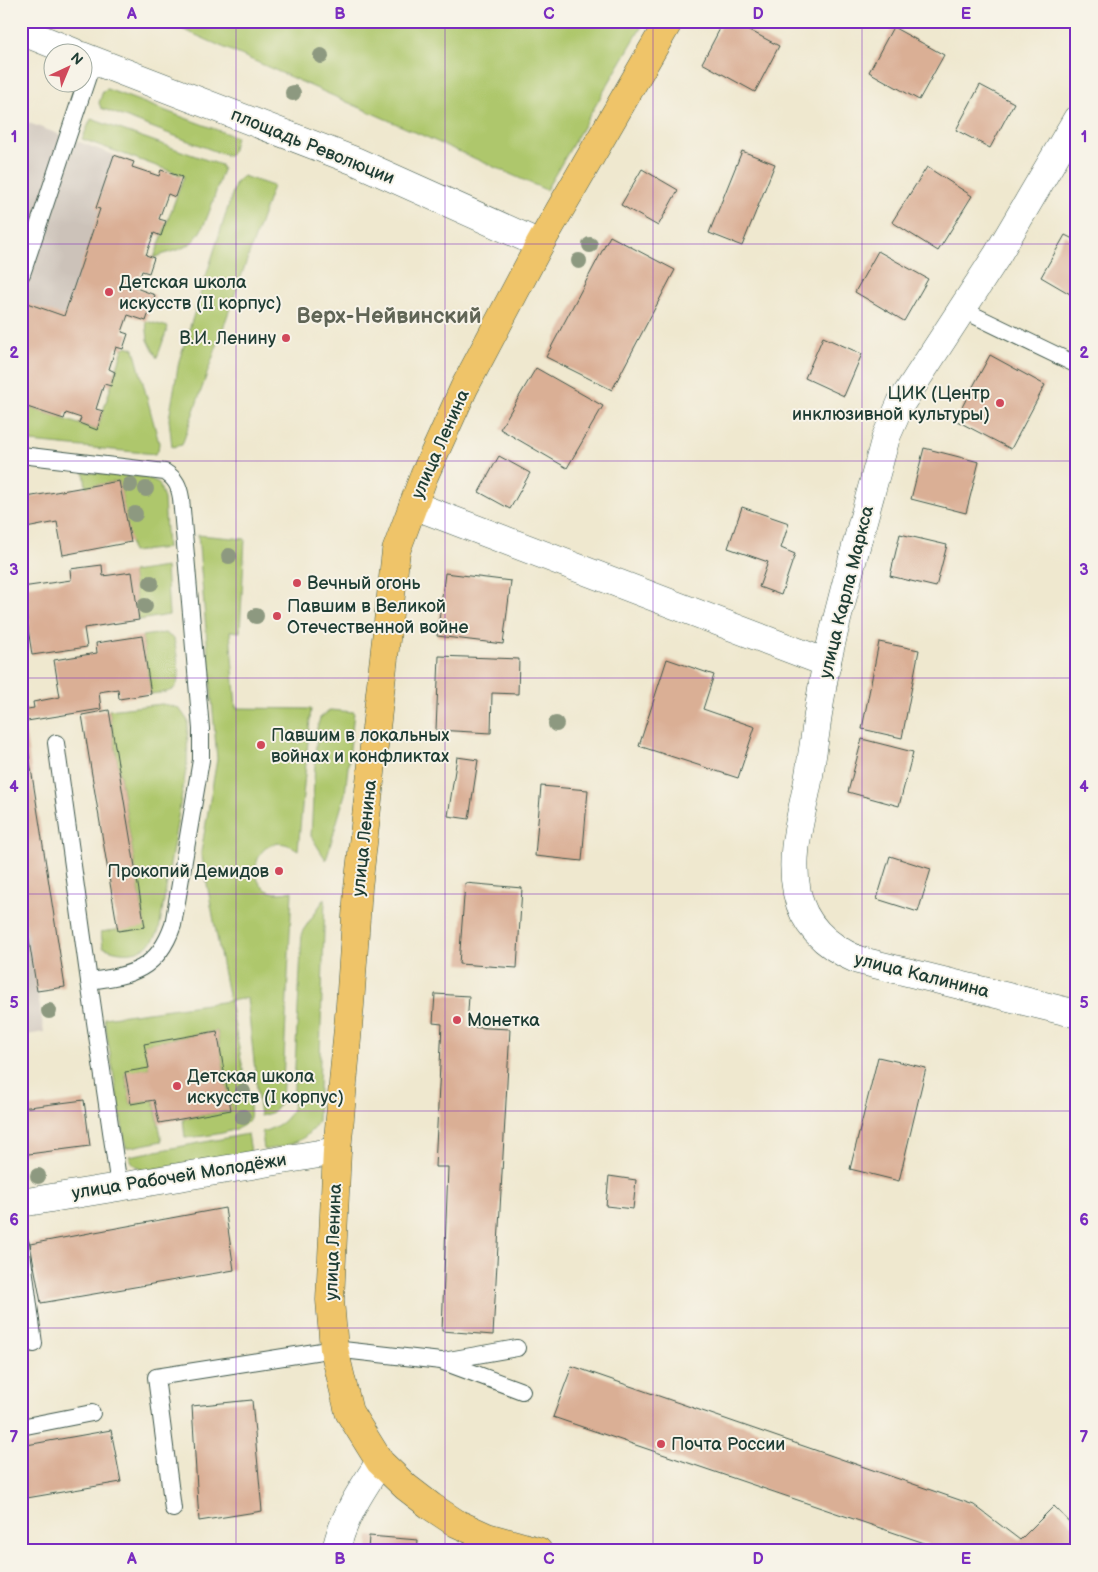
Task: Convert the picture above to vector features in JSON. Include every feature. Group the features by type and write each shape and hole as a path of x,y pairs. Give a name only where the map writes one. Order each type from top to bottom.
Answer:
{"main road":[{"name":"улица Ленина","path":"538,1551 487,1537 456,1523 406,1487 380,1462 349,1412 334,1349 330,1290 337,1151 358,888 396,551 424,476 464,388 540,244 669,21"}],"street":[{"name":"площадь Революции","path":"21,31 48,42"},
{"name":"площадь Революции","path":"92,59 355,161 540,244"},
{"name":"улица Карла Маркса","path":"797,895 794,868 795,841 808,782 827,663 886,437 901,403 996,257 1077,119"},
{"path":"413,506 827,663"},
{"name":"улица Калинина","path":"797,895 807,919 820,938 838,952 858,960 1077,1014"},
{"name":"улица Рабочей Молодёжи","path":"21,1203 337,1151"},
{"path":"336,1551 349,1514 362,1488 380,1462"}],"lane":[{"path":"22,274 73,92"},
{"path":"961,309 1077,365"},
{"path":"21,455 165,472 177,482 181,498 201,729 201,760 173,925 162,950 145,967 118,977 89,982"},
{"path":"56,743 119,1186"},
{"path":"21,1244 34,1344"},
{"path":"441,1361 517,1348"},
{"path":"173,1509 156,1378 334,1349 441,1361 522,1391"},
{"path":"21,1427 92,1413"}],"shaded area":[{"path":"21,120 114,155 96,207 100,209 64,316 24,302 21,311"},
{"path":"21,890 44,1032 21,1036"}],"green space":[{"path":"185,21 645,21 546,190 182,29"},
{"path":"107,89 236,137 232,153 228,156 101,108 99,103 103,91"},
{"path":"91,119 221,165 223,170 205,222 194,240 187,246 154,258 184,176 82,139"},
{"path":"243,176 273,186 182,445 172,447 169,419 179,361 236,182"},
{"path":"146,321 168,327 157,358 148,340"},
{"path":"127,346 134,349 159,443 158,451 155,454 21,441 21,405 97,430 123,349"},
{"path":"84,472 146,477 159,483 164,499 167,548 132,552 119,481 86,487"},
{"path":"198,535 245,539 240,632 230,631 236,708 311,709 298,850 282,844 269,846 261,854 256,865 257,877 263,887 274,893 292,891 282,1102 271,1113 260,1116 247,998 230,1001 250,1106 250,1116 246,1123 231,1131 185,1138 183,1119 231,1110 217,1031 145,1044 149,1068 125,1073 131,1104 154,1100 162,1141 126,1148 104,1018 229,1001 201,852 217,759"},
{"path":"166,567 169,615 139,620 132,572"},
{"path":"165,633 174,639 178,681 176,687 172,690 151,694 142,636"},
{"path":"162,704 179,708 188,721 187,764 159,930 155,938 143,949 120,952 103,947 101,932 145,926 109,710"},
{"path":"330,710 354,712 345,794 326,860 311,836 317,728 320,718"},
{"path":"325,898 318,1121 302,1139 288,1145 264,1150 262,1132 282,1123 289,1115 293,1105 302,932"},
{"path":"248,1134 251,1152 143,1171 133,1164 129,1156"}],"building":[{"path":"724,21 732,21 779,46 755,92 702,63"},
{"path":"893,27 944,55 919,100 869,72"},
{"path":"980,85 1014,103 990,148 956,130"},
{"path":"742,151 775,164 742,246 709,233"},
{"name":"Детская школа искусств (II корпус)","path":"114,155 134,162 132,167 159,176 161,170 182,177 175,197 168,194 159,219 166,221 161,236 154,233 146,255 154,258 149,273 142,271 136,288 155,295 146,321 128,315 122,332 128,334 123,349 116,347 109,369 115,372 111,386 104,384 96,409 103,411 97,430 79,423 81,418 66,413 64,419 21,405 21,311 24,302 64,316 100,209 96,208"},
{"path":"927,167 972,196 938,251 892,222"},
{"path":"642,169 678,190 658,226 621,205"},
{"path":"1065,235 1077,241 1077,298 1041,277"},
{"path":"610,236 675,270 612,390 546,357"},
{"path":"878,251 928,279 904,321 855,292"},
{"path":"823,337 862,354 844,396 805,378"},
{"name":"ЦИК (Центр инклюзивной культуры)","path":"990,355 1045,385 1011,449 955,420"},
{"path":"536,368 603,406 567,468 500,429"},
{"path":"924,448 979,462 966,513 911,499"},
{"path":"499,456 530,473 510,509 479,492"},
{"path":"119,481 131,542 63,555 57,522 21,529 21,498"},
{"path":"742,507 789,523 781,548 795,554 781,595 759,587 768,562 728,548"},
{"path":"900,534 947,545 936,587 890,576"},
{"path":"102,565 103,576 132,572 139,620 84,628 87,647 32,655 22,587 71,580 70,569"},
{"path":"445,573 511,581 503,644 437,636"},
{"path":"142,636 151,694 119,699 118,689 99,692 101,709 21,722 21,710 34,708 33,702 60,697 54,660 97,653 96,643"},
{"path":"879,642 919,650 902,738 862,729"},
{"path":"439,656 519,659 518,694 492,693 491,733 436,730"},
{"path":"667,659 714,675 703,709 755,727 738,778 639,746"},
{"path":"109,710 145,927 118,931 82,715"},
{"path":"21,723 24,723 65,987 37,991 21,890"},
{"path":"862,739 913,752 899,806 848,792"},
{"path":"457,757 478,760 469,819 448,816"},
{"path":"541,786 588,790 582,861 535,856"},
{"path":"890,856 931,869 918,912 877,899"},
{"path":"465,883 522,888 517,968 459,964"},
{"path":"435,994 469,996 467,1027 510,1029 493,1335 442,1331 448,1167 435,1167 442,1024 433,1023"},
{"name":"Детская школа искусств (I корпус)","path":"217,1031 231,1110 159,1123 154,1100 131,1104 125,1072 149,1068 144,1044"},
{"path":"878,1057 926,1068 899,1181 850,1169"},
{"path":"84,1100 90,1146 21,1155 21,1108"},
{"path":"609,1176 636,1180 633,1209 606,1206"},
{"path":"225,1208 234,1270 41,1303 30,1244"},
{"path":"572,1366 974,1505 1020,1540 1054,1506 1077,1530 1077,1551 948,1551 553,1417"},
{"path":"252,1400 262,1511 199,1521 192,1406"},
{"path":"111,1430 121,1482 21,1499 21,1446"},
{"path":"369,1536 418,1540 417,1551 368,1551"}],"place":[{"name":"Детская школа искусств (II корпус)","path":"109,292"},
{"name":"В.И. Ленину","path":"286,338"},
{"name":"ЦИК (Центр инклюзивной культуры)","path":"1000,403"},
{"name":"Вечный огонь","path":"297,583"},
{"name":"Павшим в Великой Отечественной войне","path":"277,616"},
{"name":"Павшим в локальных войнах и конфликтах","path":"261,745"},
{"name":"Прокопий Демидов","path":"279,871"},
{"name":"Монетка","path":"457,1020"},
{"name":"Детская школа искусств (I корпус)","path":"177,1086"},
{"name":"Почта России","path":"661,1444"}],"district":[{"name":"Верх-Нейвинский","path":"389,315"}]}
